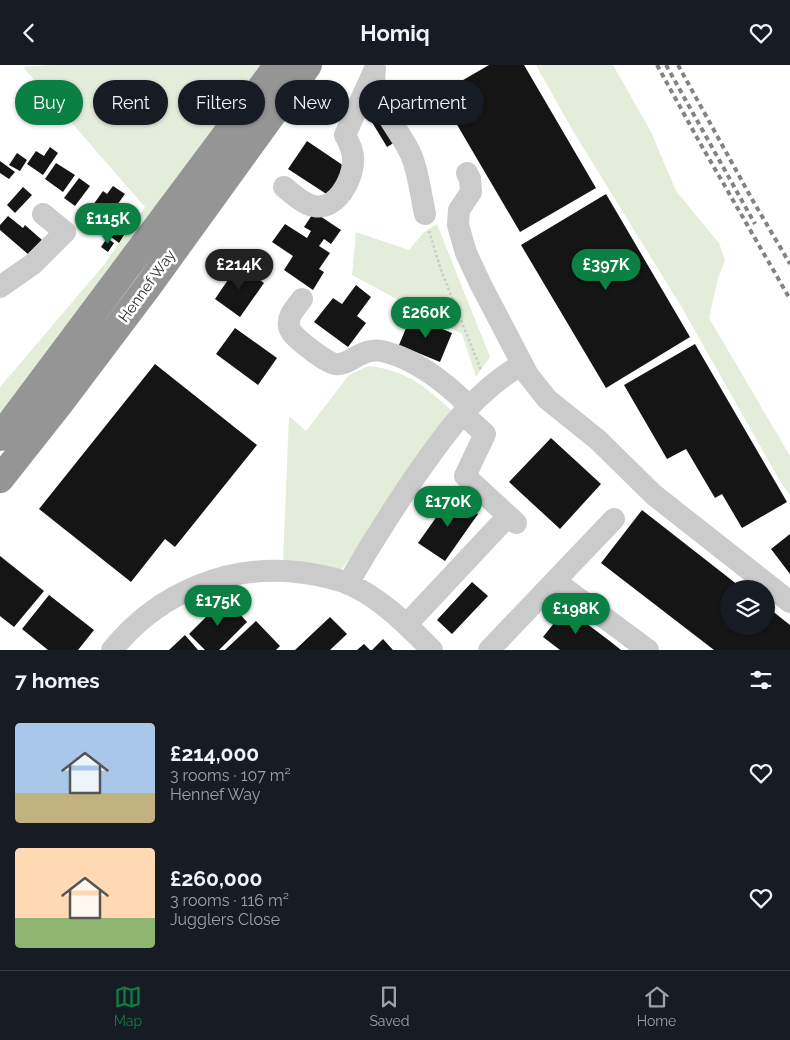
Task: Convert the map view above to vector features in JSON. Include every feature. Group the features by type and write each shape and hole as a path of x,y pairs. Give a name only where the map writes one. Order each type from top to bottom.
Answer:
{"highway":[{"name":"Hennef Way","path":"0,437 278,65"},
{"name":"Hennef Way","path":"0,479 149,285 308,65"}],"street":[{"path":"284,187 309,205 316,207 331,204 340,195 352,171 354,159 345,135 375,68"},
{"path":"375,68 380,101 404,140 413,159 425,215"},
{"path":"467,173 470,179 471,192 459,210 458,225 463,243 474,273 521,365 528,375 548,399 598,441 654,495 790,601"},
{"path":"0,287 34,264 72,224 43,214"},
{"path":"302,299 290,316 291,331 298,339 330,363 342,364 371,351 386,352 404,359 432,374 466,410 485,434 465,477 512,520 407,624"},
{"path":"348,584 373,540 437,446 466,410 489,387 521,365"},
{"path":"489,650 614,519"},
{"path":"112,650 124,635 158,607 180,593 201,583 225,576 272,570 312,574 348,584 382,604 407,624 429,649"},
{"path":"555,581 648,650"}],"path":[{"path":"425,215 435,255 489,387"}],"green space":[{"path":"52,65 261,65 250,80 178,80 178,125 218,125 108,280 0,420 0,387 103,266 145,207 74,125 83,125 83,80 34,80 23,67"},
{"path":"536,65 613,65 651,132 676,191 719,243 725,260 718,278 709,318 790,456 790,495 780,481 681,306 573,131"},
{"path":"437,224 490,357 476,377 462,334 352,275 356,232 409,250 424,232"},
{"path":"368,366 386,369 416,382 452,411 340,572 283,562 289,416 306,431 349,375"}],"building":[{"path":"489,65 524,65 596,188 520,232 457,125 484,125 484,80 463,80"},
{"path":"374,125 387,125 397,141 387,147"},
{"path":"307,141 347,168 328,195 288,169"},
{"path":"50,147 58,153 43,175 27,164 36,151 44,156"},
{"path":"17,153 27,160 20,171 9,165"},
{"path":"0,161 15,172 9,179 0,173"},
{"path":"56,163 75,175 63,192 45,179"},
{"path":"79,178 90,186 75,206 64,198"},
{"path":"113,186 125,194 109,216 93,205 103,191 107,194"},
{"path":"23,187 32,195 15,213 7,205"},
{"path":"606,194 690,337 606,388 521,245"},
{"path":"124,208 136,216 119,243 111,237 118,227 114,224"},
{"path":"314,212 341,230 331,244 324,239 319,246 330,253 319,269 324,272 313,290 284,270 293,256 272,242 285,224 307,238 311,231 304,227"},
{"path":"8,216 23,228 25,225 42,240 29,255 0,230 0,225"},
{"path":"107,238 114,243 108,252 101,247"},
{"path":"238,265 264,283 240,317 215,299"},
{"path":"356,285 371,297 357,316 366,323 348,347 314,322 333,298 342,304"},
{"path":"411,316 452,333 440,362 399,345"},
{"path":"235,328 277,358 258,385 216,354"},
{"path":"695,344 787,502 742,528 722,494 715,498 686,449 667,459 624,385"},
{"path":"155,364 257,445 175,547 165,539 131,582 39,509"},
{"path":"551,438 601,484 560,529 509,482"},
{"path":"452,495 478,514 445,561 418,543"},
{"path":"642,510 731,580 720,580 720,635 775,635 775,613 790,625 790,650 714,650 601,563"},
{"path":"790,534 790,574 771,549"},
{"path":"0,556 44,591 14,627 0,616"},
{"path":"472,582 488,596 452,634 437,620"},
{"path":"49,595 94,630 78,650 48,650 22,629"},
{"path":"225,598 247,622 219,650 205,650 189,634"},
{"path":"566,608 621,650 560,650 543,637"},
{"path":"330,617 347,634 330,650 295,650"},
{"path":"256,621 280,646 276,650 225,650"},
{"path":"185,635 198,650 169,650"},
{"path":"383,639 393,650 372,650"},
{"path":"364,644 370,650 357,650"}],"railway":[{"path":"657,65 790,299"},
{"path":"666,65 755,224"},
{"path":"678,65 790,264"}]}
